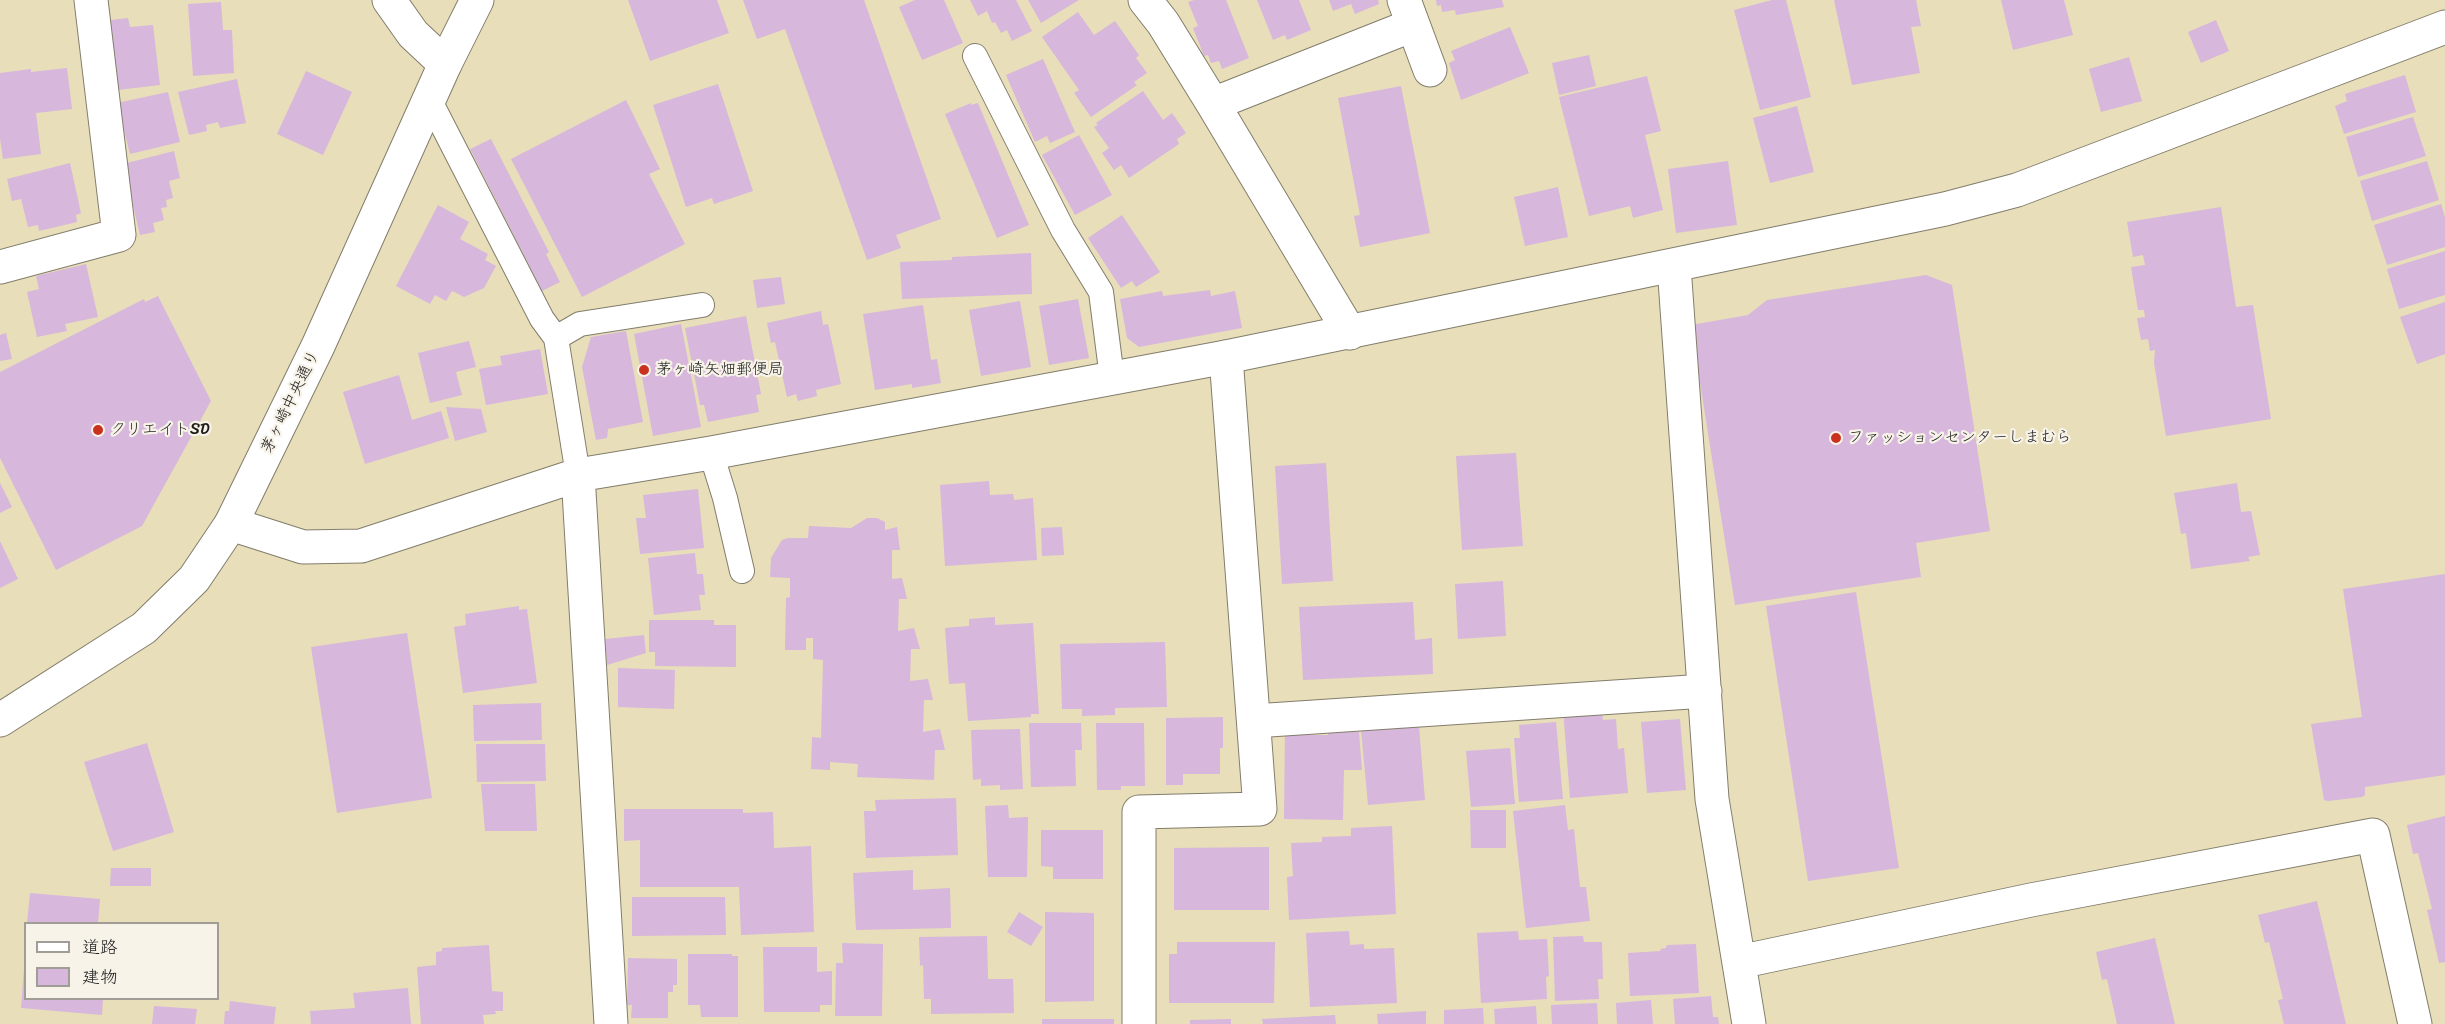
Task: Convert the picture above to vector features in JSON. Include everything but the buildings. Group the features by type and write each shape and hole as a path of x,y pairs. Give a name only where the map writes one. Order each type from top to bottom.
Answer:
{"street":[{"path":"0,267 119,235 91,0"},
{"path":"389,0 413,34 445,64"},
{"name":"茅ヶ崎中央通り","path":"0,720 144,628 194,579 231,524 318,346 445,64 477,0"},
{"path":"1145,0 1163,22 1350,333"},
{"path":"1213,104 1408,13 1430,70"},
{"path":"231,524 303,547 361,546 578,475 711,453 1350,333 1945,209 2018,190 2445,27"},
{"path":"1674,266 1712,799 1749,1024"},
{"path":"1139,1024 1139,812 1260,809 1226,357"},
{"path":"578,475 611,1024"},
{"path":"1254,721 1705,691"},
{"path":"1739,962 2031,900 2373,835 2415,1024"}],"lane":[{"path":"975,56 1063,230 1101,292 1112,378"},
{"path":"429,99 542,319 556,338 578,475"},
{"path":"556,338 580,324 702,305"},
{"path":"711,453 725,498 742,571"}],"place":[{"name":"茅ヶ崎矢畑郵便局","path":"644,370"},
{"name":"クリエイトSD","path":"98,430"},
{"name":"ファッションセンターしまむら","path":"1836,438"}]}
